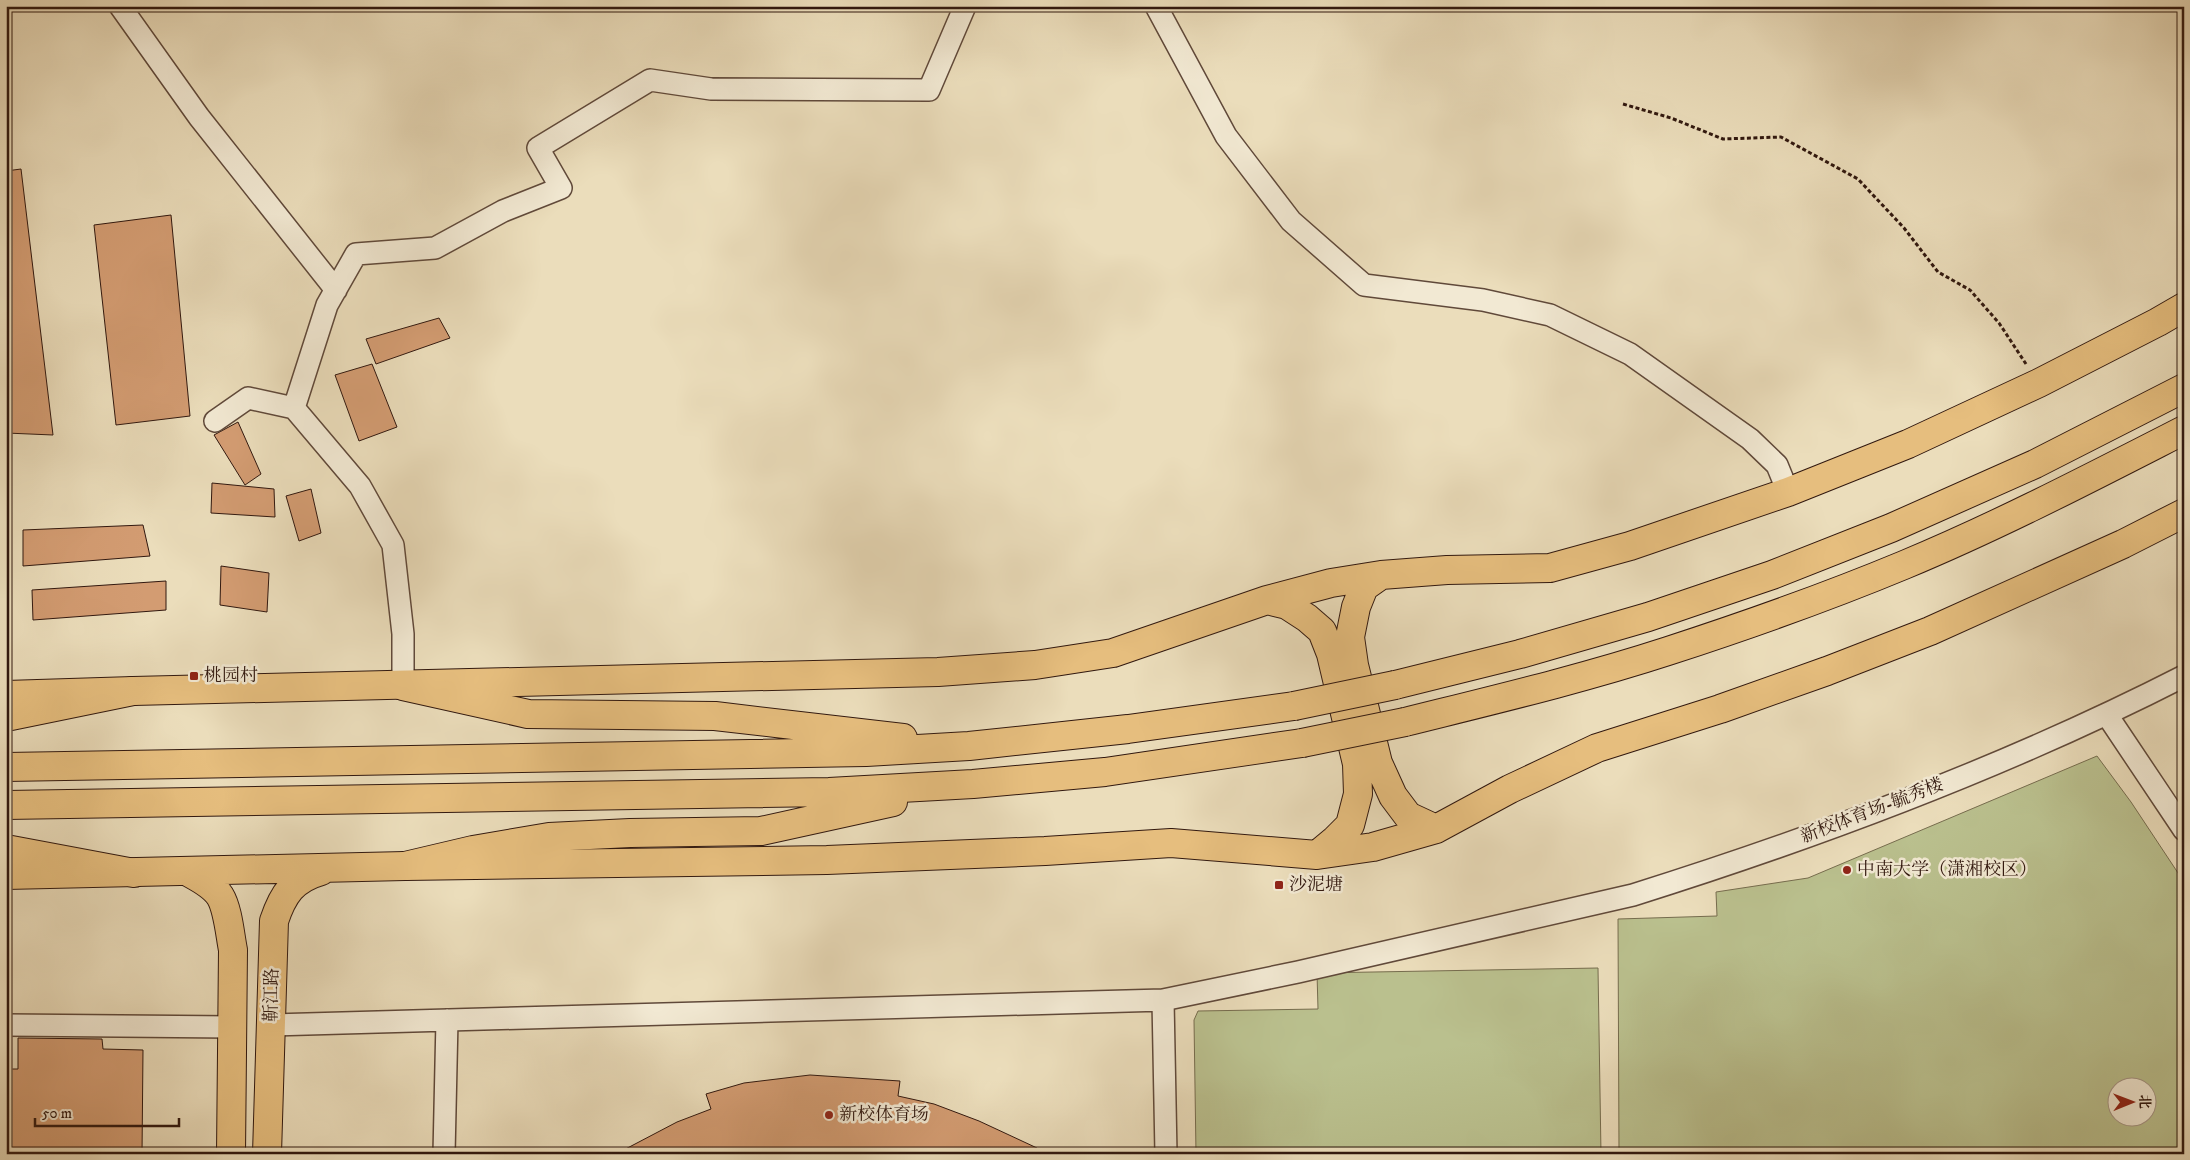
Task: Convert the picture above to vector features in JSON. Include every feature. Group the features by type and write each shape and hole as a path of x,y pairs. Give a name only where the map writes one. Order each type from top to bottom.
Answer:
{"main road":[{"path":"6,695 938,672 1035,665 1113,653 1267,600 1331,583 1381,575 1447,570 1550,568 1630,546 1788,492 1908,444 2038,383 2184,307"},
{"path":"6,767 866,752 969,746 1128,729 1294,706 1395,685 1530,652 1648,617 1772,575 1891,528 2034,464 2184,388"},
{"path":"6,806 820,792 973,784 1105,772 1302,743 1405,722 1534,689 1667,652 1791,608 1904,564 2058,494 2184,430"},
{"path":"6,876 405,866 827,860 1045,851 1172,843 1317,855 1373,847 1436,829 1510,789 1597,748 1792,684 1930,631 2123,544 2184,513"},
{"path":"1381,575 1364,587 1356,607 1350,637 1354,665 1378,763 1393,796 1408,816 1436,829"},
{"path":"1267,600 1287,605 1322,631 1331,654 1357,764 1358,794 1350,825 1336,840 1317,855"},
{"path":"403,686 528,714 715,716 969,746"},
{"path":"6,717 133,691"},
{"path":"405,866 473,850 549,837 761,830 973,784"},
{"path":"6,849 134,873"},
{"name":"靳江路","path":"267,1154 274,921 280,904 289,890 306,876 332,868"},
{"path":"188,872 203,880 220,896 233,950 231,1154"}],"street":[{"path":"120,6 199,117 336,290"},
{"path":"294,408 327,305 356,254 435,248 504,210 561,188 538,148 650,80 711,89 929,90 965,6"},
{"path":"1156,6 1226,136 1291,221 1364,285 1482,300 1550,315 1630,354 1750,439 1777,465 1788,492"},
{"path":"215,421 248,398 294,408 360,486 393,545 403,634 403,686"},
{"name":"新校体育场-毓秀楼","path":"272,1025 1163,1000 1308,970 1633,894 1805,838 1891,806 2107,715 2184,676"},
{"path":"2107,715 2184,830"},
{"path":"1163,1000 1166,1154"},
{"path":"444,1154 447,1020"},
{"path":"6,1025 233,1027"}],"path":[{"path":"1622,104 1671,118 1723,139 1781,137 1858,179 1904,228 1938,272 1970,290 1999,323 2038,383"}],"green space":[{"path":"2097,756 2131,802 2184,882 2184,1147 2180,1154 1619,1154 1618,919 1717,916 1716,892 1808,878"},
{"path":"1598,968 1601,1154 1196,1154 1194,1020 1198,1011 1318,1009 1317,973"}],"building":[{"path":"21,169 53,435 6,433 6,171"},
{"path":"171,215 190,416 116,425 94,225"},
{"path":"439,318 450,338 376,364 366,339"},
{"path":"372,364 397,427 359,441 335,375"},
{"path":"238,422 261,474 245,485 214,435"},
{"path":"212,483 274,489 275,517 211,513"},
{"path":"311,489 321,533 299,541 286,496"},
{"path":"143,525 150,556 23,566 23,530"},
{"path":"221,566 269,573 267,612 220,605"},
{"path":"166,581 166,610 33,620 32,590"},
{"path":"18,1038 102,1039 103,1049 143,1050 142,1154 6,1154 6,1069 18,1069"},
{"name":"新校体育场","path":"810,1075 900,1081 898,1096 934,1104 979,1121 1037,1148 1035,1154 616,1154 677,1122 711,1109 706,1094 744,1083"},
{"path":"874,1152 893,1154 850,1154"}],"place":[{"name":"桃园村","path":"194,676"},
{"name":"中南大学（潇湘校区）","path":"1847,870"},
{"name":"沙泥塘","path":"1279,885"},
{"name":"新校体育场","path":"829,1115"}]}
